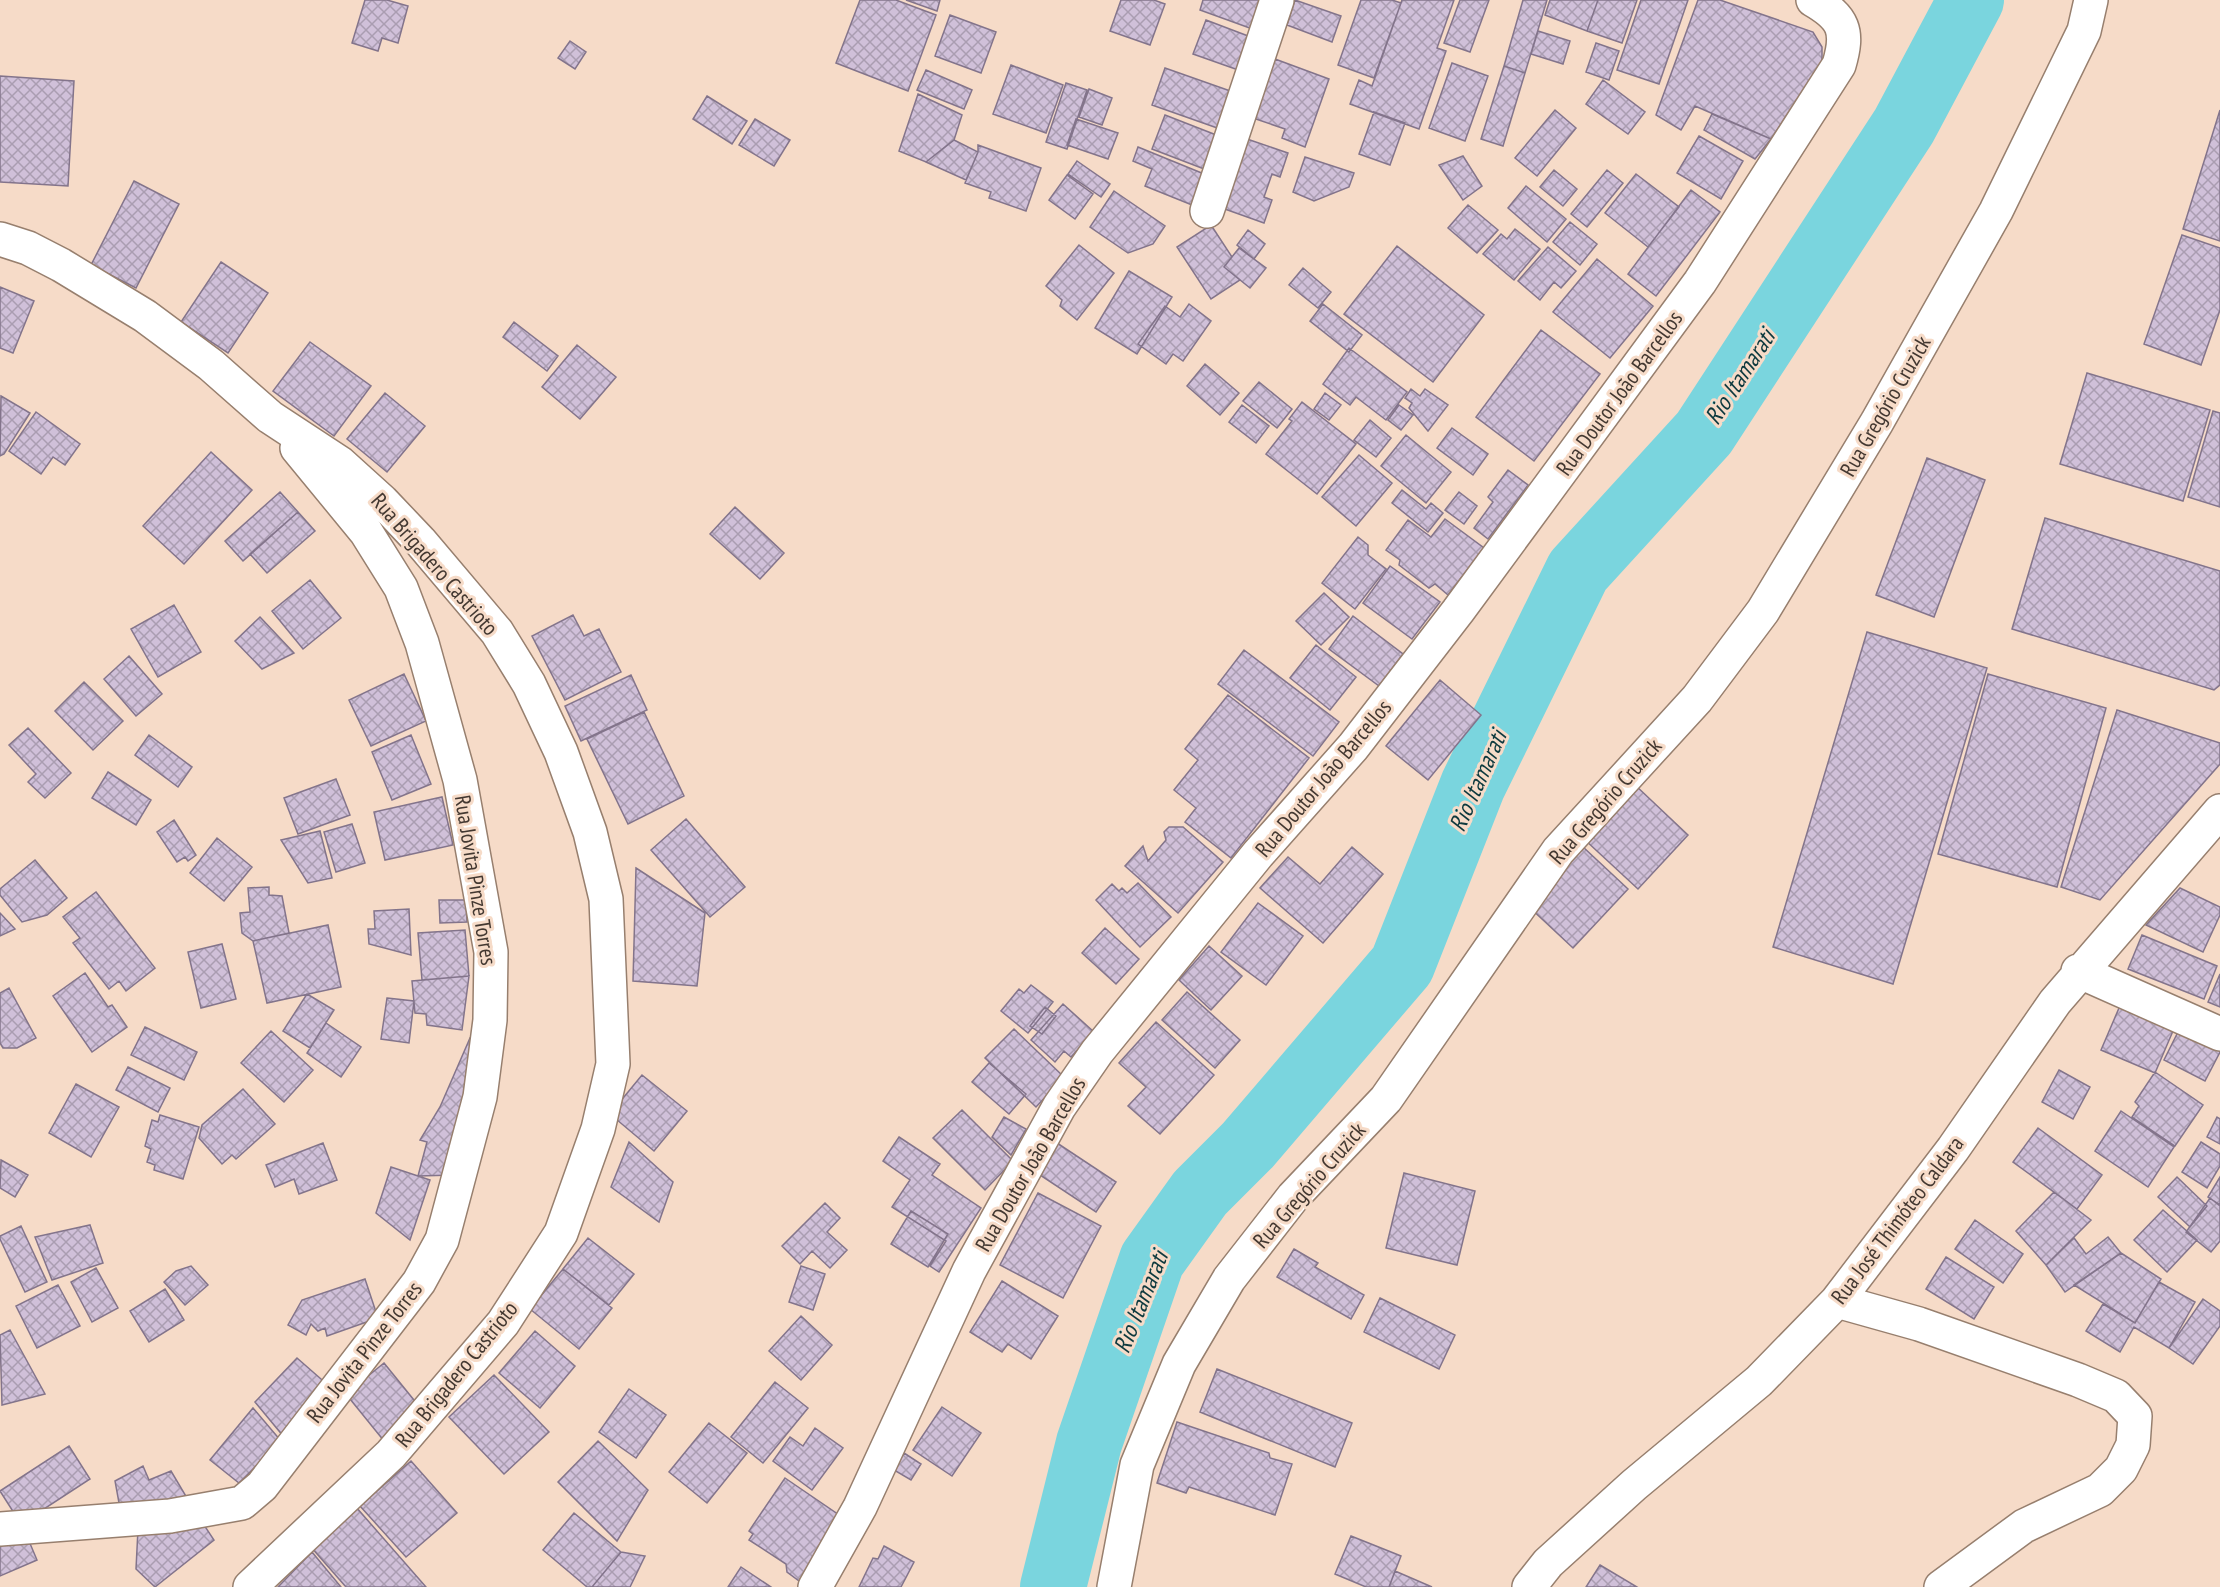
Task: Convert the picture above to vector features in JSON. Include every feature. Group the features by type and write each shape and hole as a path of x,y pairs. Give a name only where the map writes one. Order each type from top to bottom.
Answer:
{"street":[{"path":"1206,211 1277,0"},
{"name":"Rua Doutor João Barcellos","path":"815,1587 860,1507 969,1271 1059,1107 1105,1043 1258,854 1353,747 1458,611 1700,282 1839,65 1845,33 1830,10 1813,0"},
{"name":"Rua Gregório Cruzick","path":"1114,1587 1137,1465 1179,1364 1229,1279 1293,1197 1386,1100 1557,851 1697,699 1763,611 1877,422 1995,211 2042,122 2084,31 2091,0"},
{"name":"Rua Brigadero Castrioto","path":"0,239 28,248 145,316 211,365 270,417 340,463 382,501 453,579 497,632 529,684 561,752 590,832 606,899 613,1064 598,1129 561,1233 503,1323 391,1454 250,1587"},
{"name":"Rua Jovita Pinze Torres","path":"0,1529 170,1516 242,1503 262,1486 419,1282 442,1240 480,1097 490,1020 491,952 459,780 422,643 401,588 366,532 270,417"},
{"name":"Rua José Thimóteo Caldara","path":"1529,1587 1548,1563 1625,1493 1759,1381 1837,1301 1953,1149 2078,971 2220,811"},
{"path":"2078,971 2220,1034"},
{"path":"1837,1301 1919,1324 2078,1380 2116,1396 2135,1416 2133,1445 2121,1469 2100,1490 2024,1526 1941,1587"}],"building":[{"path":"365,0 387,0 408,6 398,43 382,38 378,51 352,43"},
{"path":"860,0 896,0 936,15 908,91 836,63"},
{"path":"906,0 940,0 937,11"},
{"path":"1121,0 1154,0 1165,4 1150,45 1110,31"},
{"path":"1203,0 1269,0 1258,31 1200,10"},
{"path":"1295,0 1341,16 1332,42 1287,25"},
{"path":"1361,0 1392,0 1401,3 1374,78 1338,65"},
{"path":"1402,0 1454,0 1437,48 1446,51 1419,129 1350,104 1359,80 1372,86"},
{"path":"1460,0 1489,0 1470,52 1444,43"},
{"path":"1523,0 1547,0 1525,73 1504,66"},
{"path":"1550,0 1598,0 1587,31 1545,15"},
{"path":"1598,0 1637,0 1622,43 1587,31"},
{"path":"1641,0 1688,0 1659,84 1617,70"},
{"path":"1698,0 1720,0 1813,32 1822,47 1822,63 1771,139 1695,106 1681,130 1656,115"},
{"path":"950,15 996,32 981,73 935,56"},
{"path":"1206,20 1256,39 1244,72 1193,54"},
{"path":"1538,31 1570,41 1563,64 1531,54"},
{"path":"570,41 586,52 575,69 558,58"},
{"path":"1596,43 1619,51 1609,80 1586,72"},
{"path":"1275,59 1329,79 1305,147 1282,138 1285,129 1253,118"},
{"path":"1452,63 1488,76 1465,141 1429,128"},
{"path":"1011,65 1063,85 1046,133 993,114"},
{"path":"1504,66 1525,73 1503,146 1481,139"},
{"path":"1165,68 1236,93 1223,130 1152,105"},
{"path":"926,70 972,90 964,109 917,90"},
{"path":"0,76 74,81 68,186 0,182"},
{"path":"1603,80 1645,112 1628,134 1586,104"},
{"path":"1066,83 1087,90 1067,149 1046,142"},
{"path":"1089,89 1112,98 1102,125 1079,117"},
{"path":"918,94 962,115 954,140 926,162 899,151"},
{"path":"707,96 747,121 732,144 693,119"},
{"path":"1555,110 1576,128 1537,176 1515,158"},
{"path":"2220,110 2220,241 2183,229"},
{"path":"1374,112 1405,123 1390,165 1359,154"},
{"path":"1712,114 1771,139 1755,159 1704,130"},
{"path":"1165,115 1224,138 1212,172 1152,149"},
{"path":"755,119 790,140 774,166 739,145"},
{"path":"1076,119 1118,133 1108,159 1067,145"},
{"path":"1699,136 1743,161 1721,199 1677,173"},
{"path":"1247,139 1288,153 1280,177 1272,174 1264,197 1272,200 1264,223 1222,208"},
{"path":"954,140 978,152 966,180 926,162"},
{"path":"978,145 1041,168 1026,211 989,198 991,192 965,183 978,152"},
{"path":"1138,147 1209,176 1197,207 1145,186 1152,169 1133,161"},
{"path":"1463,156 1482,186 1463,200 1439,165"},
{"path":"1305,157 1354,173 1349,187 1314,201 1293,192"},
{"path":"1077,161 1110,184 1101,197 1068,174"},
{"path":"1554,170 1577,189 1563,206 1540,187"},
{"path":"1607,170 1623,183 1587,227 1571,214"},
{"path":"1636,174 1679,207 1648,247 1605,213"},
{"path":"1067,175 1093,194 1075,219 1049,200"},
{"path":"134,181 179,204 136,288 91,265"},
{"path":"1526,186 1566,219 1547,242 1508,208"},
{"path":"1691,190 1720,212 1656,296 1628,274"},
{"path":"1114,191 1165,226 1153,244 1128,253 1090,227"},
{"path":"1468,205 1498,230 1477,253 1448,228"},
{"path":"1570,222 1597,244 1580,265 1553,242"},
{"path":"1211,225 1232,257 1224,267 1240,280 1211,299 1177,247"},
{"path":"1515,229 1540,249 1514,280 1483,254 1501,234 1507,239"},
{"path":"1248,230 1265,244 1254,259 1237,245"},
{"path":"2182,235 2220,248 2220,310 2201,365 2144,344"},
{"path":"1079,245 1114,273 1077,320 1060,306 1062,300 1046,286"},
{"path":"1397,246 1484,315 1433,382 1344,314"},
{"path":"1548,247 1576,271 1561,288 1554,282 1540,300 1518,281"},
{"path":"1239,248 1266,268 1250,288 1224,267"},
{"path":"1597,259 1653,306 1610,358 1553,312"},
{"path":"221,262 268,293 228,353 181,322"},
{"path":"1303,268 1331,292 1318,308 1289,285"},
{"path":"1129,271 1172,297 1137,354 1095,328"},
{"path":"0,287 34,301 13,353 0,348"},
{"path":"1189,304 1211,321 1183,361 1173,354 1166,364 1138,344 1165,306 1180,317"},
{"path":"1323,304 1362,335 1349,352 1310,321"},
{"path":"514,322 558,356 547,371 503,337"},
{"path":"1541,330 1600,374 1534,461 1476,417"},
{"path":"310,342 371,386 334,436 273,391"},
{"path":"577,345 616,377 580,419 542,387"},
{"path":"1349,348 1407,392 1386,420 1356,397 1350,405 1323,384"},
{"path":"1205,364 1239,393 1220,415 1187,386"},
{"path":"2087,373 2210,410 2183,501 2060,464"},
{"path":"1259,382 1292,409 1277,428 1243,401"},
{"path":"1411,389 1420,396 1425,389 1448,405 1428,431 1409,408 1412,403 1405,398"},
{"path":"385,393 425,426 387,472 347,439"},
{"path":"1325,393 1341,405 1329,420 1314,409"},
{"path":"1,396 30,413 4,454 0,456"},
{"path":"1302,402 1356,444 1317,494 1266,454 1292,421 1289,419"},
{"path":"1242,405 1269,426 1256,443 1229,422"},
{"path":"1399,405 1413,415 1401,430 1388,420"},
{"path":"2213,411 2220,413 2220,507 2188,497"},
{"path":"36,412 80,444 65,465 53,457 41,474 9,451"},
{"path":"1370,420 1391,438 1376,457 1354,440"},
{"path":"1452,428 1488,454 1473,475 1437,448"},
{"path":"1406,435 1451,472 1426,503 1381,466"},
{"path":"211,452 252,490 184,564 143,526"},
{"path":"1359,455 1392,483 1356,526 1322,497"},
{"path":"1927,458 1985,480 1934,617 1876,595"},
{"path":"1508,470 1528,485 1488,539 1474,528 1493,502 1488,497"},
{"path":"1402,490 1426,509 1431,503 1443,513 1428,532 1392,503"},
{"path":"280,492 298,512 243,561 225,541"},
{"path":"1459,492 1477,506 1464,524 1445,510"},
{"path":"735,507 784,553 760,579 710,534"},
{"path":"298,512 315,531 267,573 250,554"},
{"path":"2045,518 2220,571 2220,685 2214,690 2012,629"},
{"path":"1445,519 1484,548 1448,595 1435,584 1429,588 1399,565 1400,560 1386,550 1408,520 1431,537"},
{"path":"1358,537 1368,545 1368,555 1386,569 1355,609 1322,583"},
{"path":"1390,566 1440,602 1412,639 1363,603"},
{"path":"310,580 341,618 303,649 272,611"},
{"path":"1324,593 1349,617 1321,645 1296,621"},
{"path":"174,605 201,652 158,677 131,629"},
{"path":"573,615 584,636 599,629 621,672 565,700 532,636"},
{"path":"1353,616 1403,654 1379,686 1329,649"},
{"path":"260,617 294,653 262,669 235,641"},
{"path":"1867,632 1987,668 1893,984 1773,947"},
{"path":"1316,645 1356,677 1330,710 1290,678"},
{"path":"1244,650 1339,722 1313,756 1218,684"},
{"path":"129,656 162,694 136,716 104,679"},
{"path":"404,674 426,721 371,746 349,700"},
{"path":"1988,674 2106,708 2057,887 1938,854"},
{"path":"631,675 647,710 581,741 565,706"},
{"path":"1440,680 1481,715 1428,780 1386,746"},
{"path":"84,682 123,721 93,750 55,711"},
{"path":"1228,695 1309,758 1231,858 1185,822 1196,808 1174,790 1198,760 1185,749"},
{"path":"2117,710 2220,743 2220,764 2100,900 2061,887"},
{"path":"644,712 684,796 628,824 587,739"},
{"path":"28,728 71,773 45,798 28,782 36,774 9,745"},
{"path":"149,735 192,767 178,787 135,755"},
{"path":"411,735 431,784 392,800 372,752"},
{"path":"108,772 151,800 136,825 92,798"},
{"path":"336,779 350,815 298,834 284,798"},
{"path":"1634,784 1688,835 1638,889 1584,839"},
{"path":"442,797 453,845 385,860 374,812"},
{"path":"686,819 745,887 710,917 651,850"},
{"path":"174,820 196,855 188,861 185,857 177,862 157,832"},
{"path":"352,824 365,863 336,872 324,832"},
{"path":"1169,827 1183,827 1223,862 1178,913 1125,866 1143,846 1148,861 1166,840 1164,832"},
{"path":"320,831 332,878 308,883 281,840"},
{"path":"217,838 252,867 224,901 190,873"},
{"path":"1582,846 1628,889 1573,948 1527,905"},
{"path":"1352,847 1383,874 1323,943 1260,888 1288,857 1320,884"},
{"path":"35,860 67,898 47,915 22,922 0,895 0,889"},
{"path":"636,868 705,913 697,986 633,981"},
{"path":"1138,883 1171,917 1140,947 1096,900 1112,884 1119,891 1122,888 1127,893"},
{"path":"269,887 269,895 282,896 289,933 253,941 242,933 240,913 250,912 248,888"},
{"path":"2180,888 2220,907 2220,915 2203,952 2146,925"},
{"path":"96,892 155,968 126,991 119,981 109,989 73,943 80,938 63,917"},
{"path":"439,900 466,900 467,922 440,923"},
{"path":"1258,903 1303,936 1266,985 1221,952"},
{"path":"409,909 411,955 369,944 368,929 375,929 374,911"},
{"path":"0,913 15,929 0,936"},
{"path":"328,925 341,987 267,1003 253,941"},
{"path":"1105,928 1139,959 1116,984 1082,953"},
{"path":"465,930 469,976 422,980 418,933"},
{"path":"2142,935 2217,966 2204,999 2128,969"},
{"path":"222,944 236,999 201,1008 188,952"},
{"path":"1209,946 1242,976 1211,1010 1179,980"},
{"path":"85,973 108,1007 112,1005 127,1027 92,1052 53,996"},
{"path":"2220,974 2220,1007 2208,1002"},
{"path":"469,976 462,1030 427,1025 426,1014 415,1013 412,981"},
{"path":"1031,985 1053,1002 1028,1033 1001,1011 1019,989 1024,993"},
{"path":"9,988 36,1038 17,1048 3,1048 0,1043 0,993"},
{"path":"1187,992 1240,1040 1215,1068 1162,1020"},
{"path":"307,994 334,1010 310,1048 283,1031"},
{"path":"387,998 414,1001 409,1043 381,1039"},
{"path":"2122,1001 2176,1024 2155,1073 2101,1050"},
{"path":"1063,1004 1094,1032 1071,1057 1064,1051 1055,1062 1031,1040"},
{"path":"1045,1007 1056,1016 1042,1034 1030,1026"},
{"path":"1156,1022 1214,1075 1160,1134 1128,1106 1146,1087 1119,1063"},
{"path":"2183,1022 2220,1041 2220,1052 2205,1081 2164,1060"},
{"path":"326,1023 361,1047 341,1077 307,1053"},
{"path":"145,1027 197,1052 184,1080 131,1055"},
{"path":"1014,1029 1064,1077 1036,1107 985,1058"},
{"path":"271,1031 313,1070 284,1102 241,1063"},
{"path":"470,1038 484,1044 454,1175 418,1176 427,1142 420,1140 440,1107"},
{"path":"989,1063 1026,1094 1009,1114 972,1082"},
{"path":"128,1067 170,1088 158,1112 116,1090"},
{"path":"2059,1070 2090,1087 2073,1119 2042,1102"},
{"path":"2155,1072 2203,1105 2175,1146 2132,1117 2139,1106 2135,1102"},
{"path":"642,1075 687,1111 654,1151 610,1114"},
{"path":"76,1084 119,1107 91,1157 49,1133"},
{"path":"243,1089 275,1124 236,1159 232,1155 222,1164 199,1138 202,1125"},
{"path":"962,1110 1013,1161 985,1190 933,1138"},
{"path":"2121,1111 2174,1147 2148,1187 2095,1151"},
{"path":"160,1115 199,1127 183,1179 154,1170 155,1165 147,1162 151,1149 145,1146 152,1120 158,1122"},
{"path":"1004,1117 1026,1129 1011,1155 992,1137"},
{"path":"2217,1117 2220,1119 2220,1144 2207,1137"},
{"path":"2038,1128 2102,1175 2077,1209 2013,1162"},
{"path":"899,1137 940,1164 932,1175 981,1208 939,1272 930,1266 946,1241 892,1207 910,1180 883,1161"},
{"path":"629,1142 673,1182 659,1222 611,1187"},
{"path":"2201,1142 2220,1154 2220,1166 2207,1188 2182,1172"},
{"path":"323,1143 337,1180 299,1194 294,1179 275,1187 266,1165"},
{"path":"1057,1143 1116,1182 1096,1212 1037,1173"},
{"path":"1,1160 28,1175 15,1197 0,1188"},
{"path":"391,1167 430,1180 410,1240 376,1213"},
{"path":"1404,1173 1475,1191 1457,1265 1386,1248"},
{"path":"2177,1177 2207,1206 2190,1227 2158,1197"},
{"path":"2220,1177 2220,1205 2208,1197"},
{"path":"2054,1192 2091,1220 2046,1265 2016,1231"},
{"path":"1038,1193 1101,1226 1063,1298 1000,1265"},
{"path":"2210,1198 2220,1206 2220,1241 2211,1252 2186,1232"},
{"path":"825,1203 840,1218 827,1232 847,1250 830,1268 812,1251 800,1264 782,1246"},
{"path":"2163,1210 2197,1240 2167,1272 2134,1240"},
{"path":"911,1211 948,1234 928,1267 891,1244"},
{"path":"1975,1220 2023,1254 2003,1283 1955,1249"},
{"path":"90,1225 103,1263 52,1280 35,1237"},
{"path":"21,1226 47,1282 25,1292 0,1239 0,1236"},
{"path":"2108,1237 2121,1253 2065,1292 2046,1265 2074,1238 2086,1254"},
{"path":"588,1238 634,1274 609,1305 563,1269"},
{"path":"1294,1249 1318,1263 1315,1267 1364,1295 1351,1319 1277,1277"},
{"path":"2121,1253 2161,1279 2135,1323 2074,1285"},
{"path":"1946,1257 1994,1287 1974,1319 1926,1289"},
{"path":"191,1266 208,1285 185,1305 164,1282 176,1271"},
{"path":"801,1266 825,1274 813,1310 789,1302"},
{"path":"96,1268 118,1308 92,1322 71,1282"},
{"path":"563,1269 612,1308 579,1349 530,1309"},
{"path":"365,1279 378,1318 327,1336 325,1328 318,1331 311,1324 306,1335 288,1325 302,1300"},
{"path":"1002,1281 1058,1316 1031,1359 1008,1344 1002,1352 970,1332"},
{"path":"2159,1282 2195,1302 2169,1348 2134,1327 2120,1352 2086,1331 2103,1304 2135,1323"},
{"path":"58,1285 80,1326 37,1348 16,1306"},
{"path":"165,1289 184,1320 149,1342 130,1311"},
{"path":"1380,1298 1455,1335 1439,1369 1364,1332"},
{"path":"2203,1299 2220,1311 2220,1326 2193,1364 2169,1348"},
{"path":"801,1316 832,1345 801,1380 769,1351"},
{"path":"10,1330 45,1394 2,1405 0,1335"},
{"path":"535,1331 575,1366 540,1408 499,1373"},
{"path":"297,1358 329,1386 284,1437 255,1402"},
{"path":"384,1363 422,1410 384,1441 346,1394"},
{"path":"1217,1369 1352,1423 1335,1467 1200,1412"},
{"path":"494,1375 549,1432 504,1474 449,1417"},
{"path":"775,1382 808,1408 763,1463 731,1437"},
{"path":"629,1389 666,1415 636,1458 599,1432"},
{"path":"942,1407 981,1433 952,1476 913,1450"},
{"path":"253,1408 281,1441 239,1483 210,1460"},
{"path":"1177,1422 1269,1453 1270,1458 1292,1464 1275,1515 1189,1487 1186,1493 1157,1483"},
{"path":"709,1423 747,1453 707,1503 669,1472"},
{"path":"815,1428 843,1448 812,1490 773,1461 790,1437 803,1446"},
{"path":"598,1441 648,1490 617,1541 558,1482"},
{"path":"69,1446 90,1479 21,1524 0,1491"},
{"path":"904,1453 921,1464 911,1480 894,1470"},
{"path":"411,1461 457,1513 406,1557 360,1506"},
{"path":"143,1466 149,1480 171,1471 193,1508 121,1514 115,1481"},
{"path":"785,1478 842,1517 799,1581 787,1572 786,1564 749,1540 753,1534 749,1531"},
{"path":"356,1507 426,1587 346,1587 311,1547"},
{"path":"574,1513 621,1552 592,1587 587,1587 543,1550"},
{"path":"198,1516 214,1540 155,1587 136,1569 138,1529"},
{"path":"26,1534 37,1560 0,1576 0,1546"},
{"path":"1351,1536 1401,1556 1389,1587 1366,1587 1335,1574"},
{"path":"884,1546 914,1562 901,1587 859,1587 873,1558 878,1559"},
{"path":"312,1552 341,1587 278,1587"},
{"path":"621,1552 645,1556 630,1587 592,1587"},
{"path":"1600,1565 1637,1587 1586,1587"},
{"path":"741,1567 771,1587 728,1587"},
{"path":"1395,1571 1432,1587 1389,1587"}],"waterway":[{"name":"Rio Itamarati","path":"1053,1587 1089,1443 1152,1260 1200,1193 1248,1145 1402,965 1473,785 1578,571 1704,433 1904,126 1971,0"}]}
